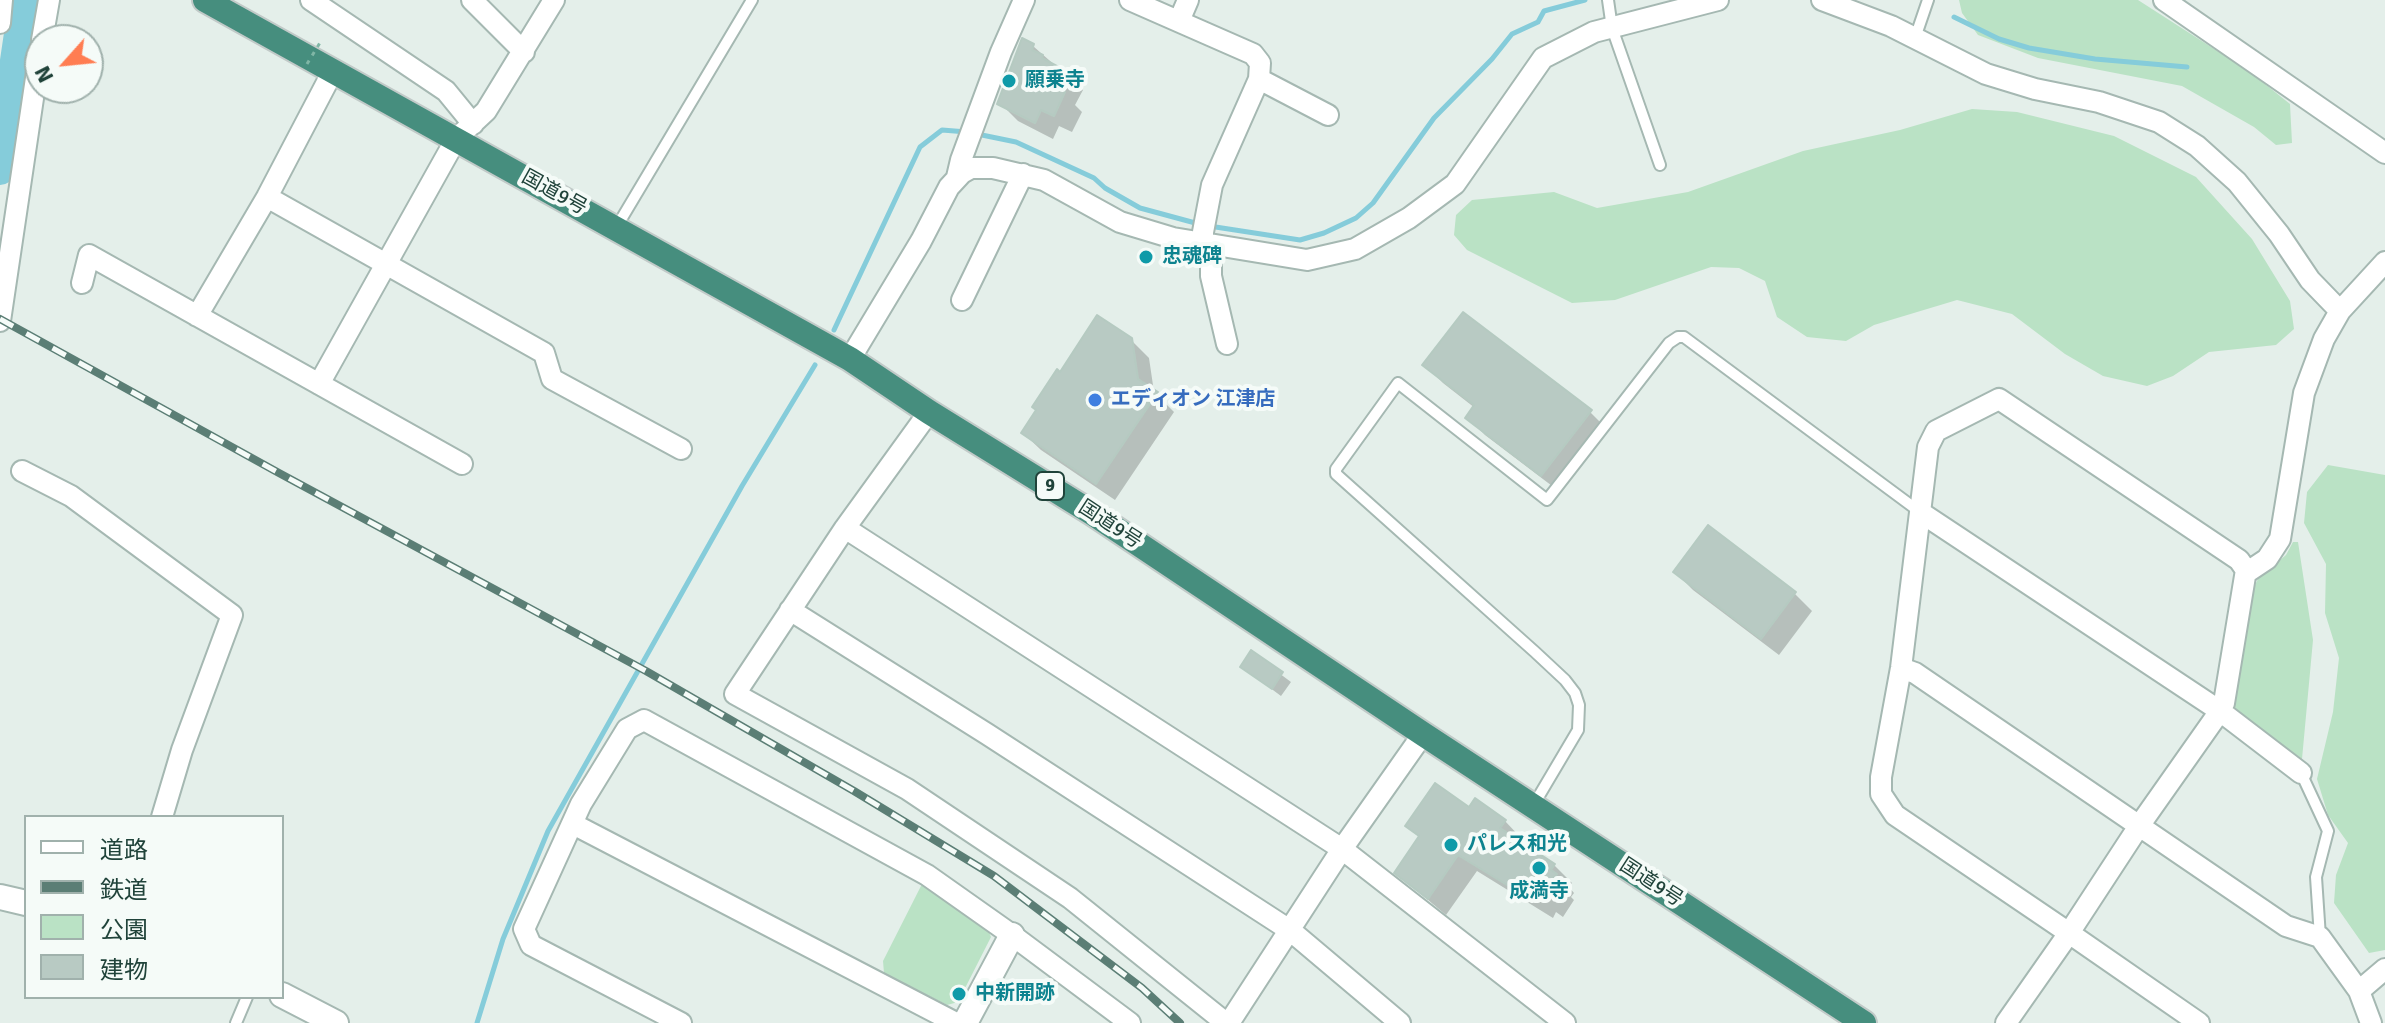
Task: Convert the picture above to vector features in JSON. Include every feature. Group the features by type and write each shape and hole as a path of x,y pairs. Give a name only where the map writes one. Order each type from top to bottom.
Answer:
{"highway":[{"name":"国道9号","path":"205,0 333,71 464,131 616,228 850,359 1092,513 1864,1023"}],"street":[{"path":"0,23 2,0"},
{"path":"45,24 49,0"},
{"path":"311,0 446,91 464,131"},
{"path":"472,0 524,52"},
{"path":"319,384 464,131 486,111 554,0"},
{"path":"850,359 957,177 1001,52 1024,0"},
{"path":"1130,0 1253,54 1260,63 1259,79 1212,185 1204,232 1227,344"},
{"path":"1179,21 1188,0"},
{"path":"957,177 977,167 1023,174 1056,186 1120,222 1173,238 1204,232 1307,260 1355,249 1409,218 1455,184 1543,58 1610,13 1718,0"},
{"path":"1822,0 1865,15 1986,74 2035,89 2099,102 2159,122 2197,146 2237,182 2279,234 2310,280 2340,311"},
{"path":"2164,0 2385,153"},
{"path":"197,316 267,197 333,71"},
{"path":"1259,79 1328,115"},
{"path":"0,321 32,104"},
{"path":"962,300 1023,174"},
{"path":"267,197 544,353 552,379 681,449"},
{"path":"82,283 89,255 462,464"},
{"path":"2246,573 2267,559 2280,539 2304,393 2324,339 2340,311 2385,262"},
{"path":"2006,1023 2069,933 2139,826 2220,711 2224,703 2246,573 2244,564 2239,560 1999,399 1936,431 1928,447 1901,668 1881,777 1881,794 1895,815 2069,933 2199,1023"},
{"path":"929,412 845,528 735,694 907,789 1070,898 1228,1023 1342,849 1423,734"},
{"path":"22,471 71,496 232,615 182,750 163,815"},
{"path":"1920,512 2220,711 2301,773"},
{"path":"845,528 1342,849 1565,1023"},
{"path":"790,610 1291,931 1400,1023"},
{"path":"1901,668 1915,673 2286,926 2320,937 2359,991 2371,1023"},
{"path":"681,1023 531,945 524,929 581,804 627,729 644,720 927,875 1012,935 1117,1019"},
{"path":"573,824 956,1023"},
{"path":"0,897 24,903"},
{"path":"965,1023 1012,935"},
{"path":"2359,991 2385,969"},
{"path":"284,996 336,1023"}],"lane":[{"path":"616,228 752,0"},
{"path":"1915,38 1928,0"},
{"path":"1610,13 1660,165"},
{"path":"1533,806 1578,730 1580,717 1575,693 1535,652 1336,474 1336,469 1398,383 1547,500 1669,343 1684,337 1920,512"},
{"path":"2301,773 2328,831 2316,877 2320,937"},
{"path":"236,1023 246,999"}],"path":[{"path":"307,64 321,41"}],"green space":[{"path":"1959,0 2138,0 2250,72 2290,104 2292,143 2276,145 2254,127 2182,86 2038,58 1978,35 1962,13"},
{"path":"1972,109 2017,112 2114,136 2196,177 2252,239 2290,301 2294,329 2276,345 2209,352 2173,376 2147,386 2103,376 2065,354 2012,314 1957,300 1874,325 1846,341 1807,337 1777,317 1765,281 1739,268 1711,267 1615,300 1572,303 1467,250 1454,235 1456,215 1472,200 1554,192 1597,208 1688,192 1803,151 1900,130"},
{"path":"2328,465 2385,475 2385,950 2369,953 2334,903 2336,875 2348,843 2328,815 2317,779 2333,712 2339,658 2325,613 2326,564 2304,523 2307,492"},
{"path":"2293,542 2298,542 2313,640 2302,759 2235,713 2232,707 2253,589 2258,579 2286,555"},
{"path":"922,884 986,925 991,937 958,1002 947,1005 884,973 883,961"}],"building":[{"name":"願乗寺","path":"1022,38 1034,44 1032,50 1043,55 1042,58 1066,71 1057,88 1065,92 1054,116 1041,110 1035,123 997,104"},
{"path":"1463,312 1592,410 1541,476 1465,418 1474,405 1422,365"},
{"name":"エディオン 江津店","path":"1097,315 1132,338 1138,379 1158,392 1096,484 1021,433 1036,410 1032,407 1057,369 1060,372"},
{"path":"1708,525 1796,592 1761,639 1673,572"},
{"path":"1251,650 1283,672 1272,689 1240,667"},
{"name":"パレス和光","path":"1435,783 1469,807 1475,798 1506,820 1500,828 1555,864 1551,870 1557,874 1554,878 1558,881 1545,901 1538,896 1535,902 1458,855 1428,899 1394,873 1419,836 1405,826"}],"waterway":[{"path":"0,169 25,0"},
{"path":"1209,226 1300,240 1356,218 1373,203 1434,118 1512,34 1538,22 1544,11 1585,0"},
{"path":"1954,17 1999,39 2029,48 2095,59 2187,67"},
{"path":"834,330 920,147 942,130 967,132"},
{"path":"977,134 1016,142 1094,178 1140,208 1199,224"},
{"path":"477,1023 503,939 548,831 742,486 815,365"}],"railway":[{"path":"0,319 646,671 854,791 994,876 1142,988 1180,1023"}],"place":[{"name":"願乗寺","path":"1009,81"},
{"name":"忠魂碑","path":"1146,257"},
{"name":"エディオン 江津店","path":"1095,400"},
{"name":"パレス和光","path":"1451,845"},
{"name":"成満寺","path":"1539,868"},
{"name":"中新開跡","path":"959,994"}]}
